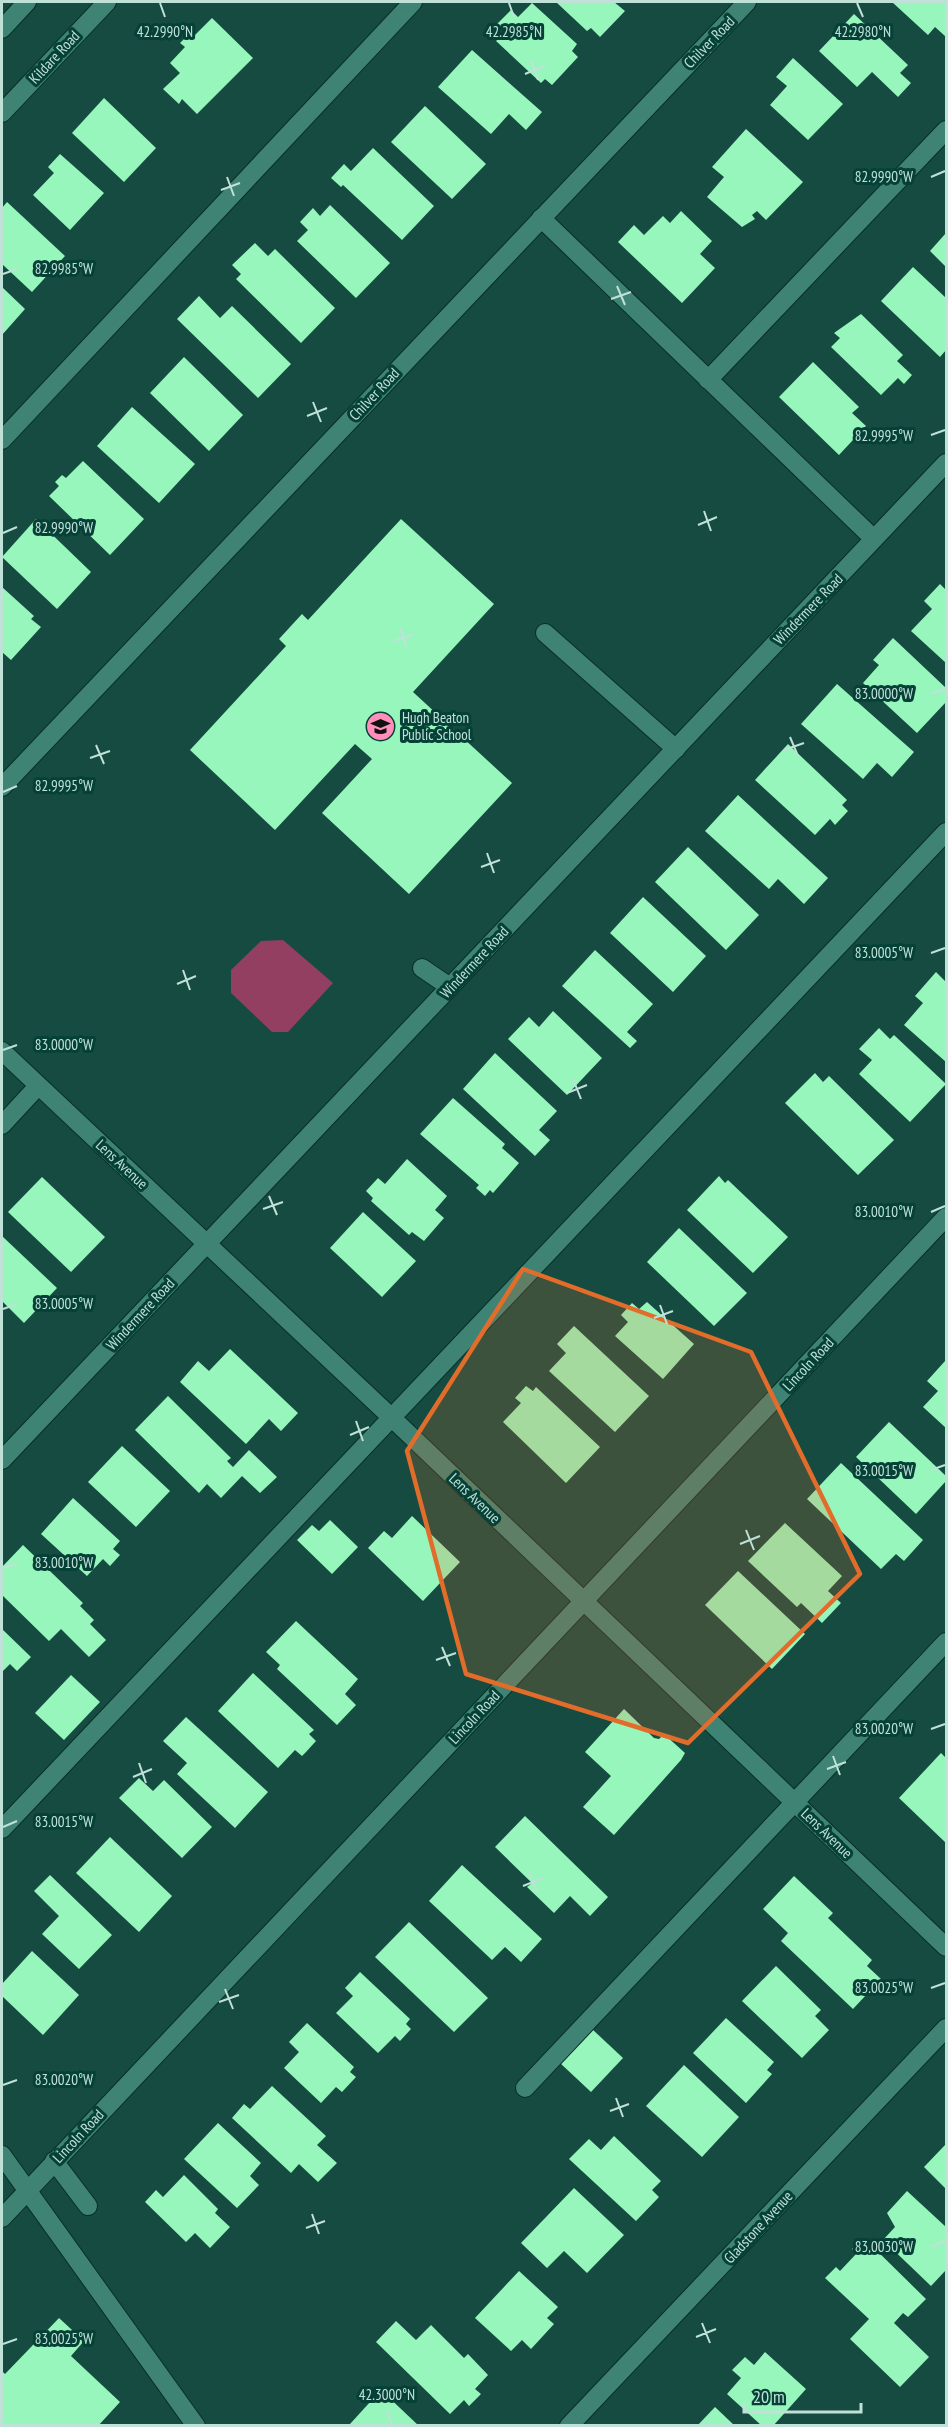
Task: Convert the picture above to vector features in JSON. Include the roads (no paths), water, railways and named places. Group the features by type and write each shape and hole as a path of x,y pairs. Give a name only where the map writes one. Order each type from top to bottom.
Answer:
{"street":[{"path":"2,29 27,2"},
{"name":"Kildare Road","path":"2,113 107,2"},
{"path":"2,440 413,2"},
{"name":"Chilver Road","path":"2,787 747,2"},
{"path":"708,380 946,130"},
{"path":"541,218 874,539"},
{"name":"Windermere Road","path":"2,1460 946,463"},
{"path":"545,633 676,749"},
{"path":"2,1829 946,832"},
{"path":"422,968 450,987"},
{"name":"Lens Avenue","path":"2,1051 391,1417 946,1947"},
{"path":"2,1125 38,1086"},
{"name":"Lincoln Road","path":"2,2218 946,1217"},
{"path":"525,2088 946,1642"},
{"name":"Gladstone Avenue","path":"570,2426 946,2028"},
{"path":"2,2155 196,2426"},
{"path":"54,2161 88,2206"}],"place":[{"name":"Hugh Beaton Public School","path":"381,726"}]}
